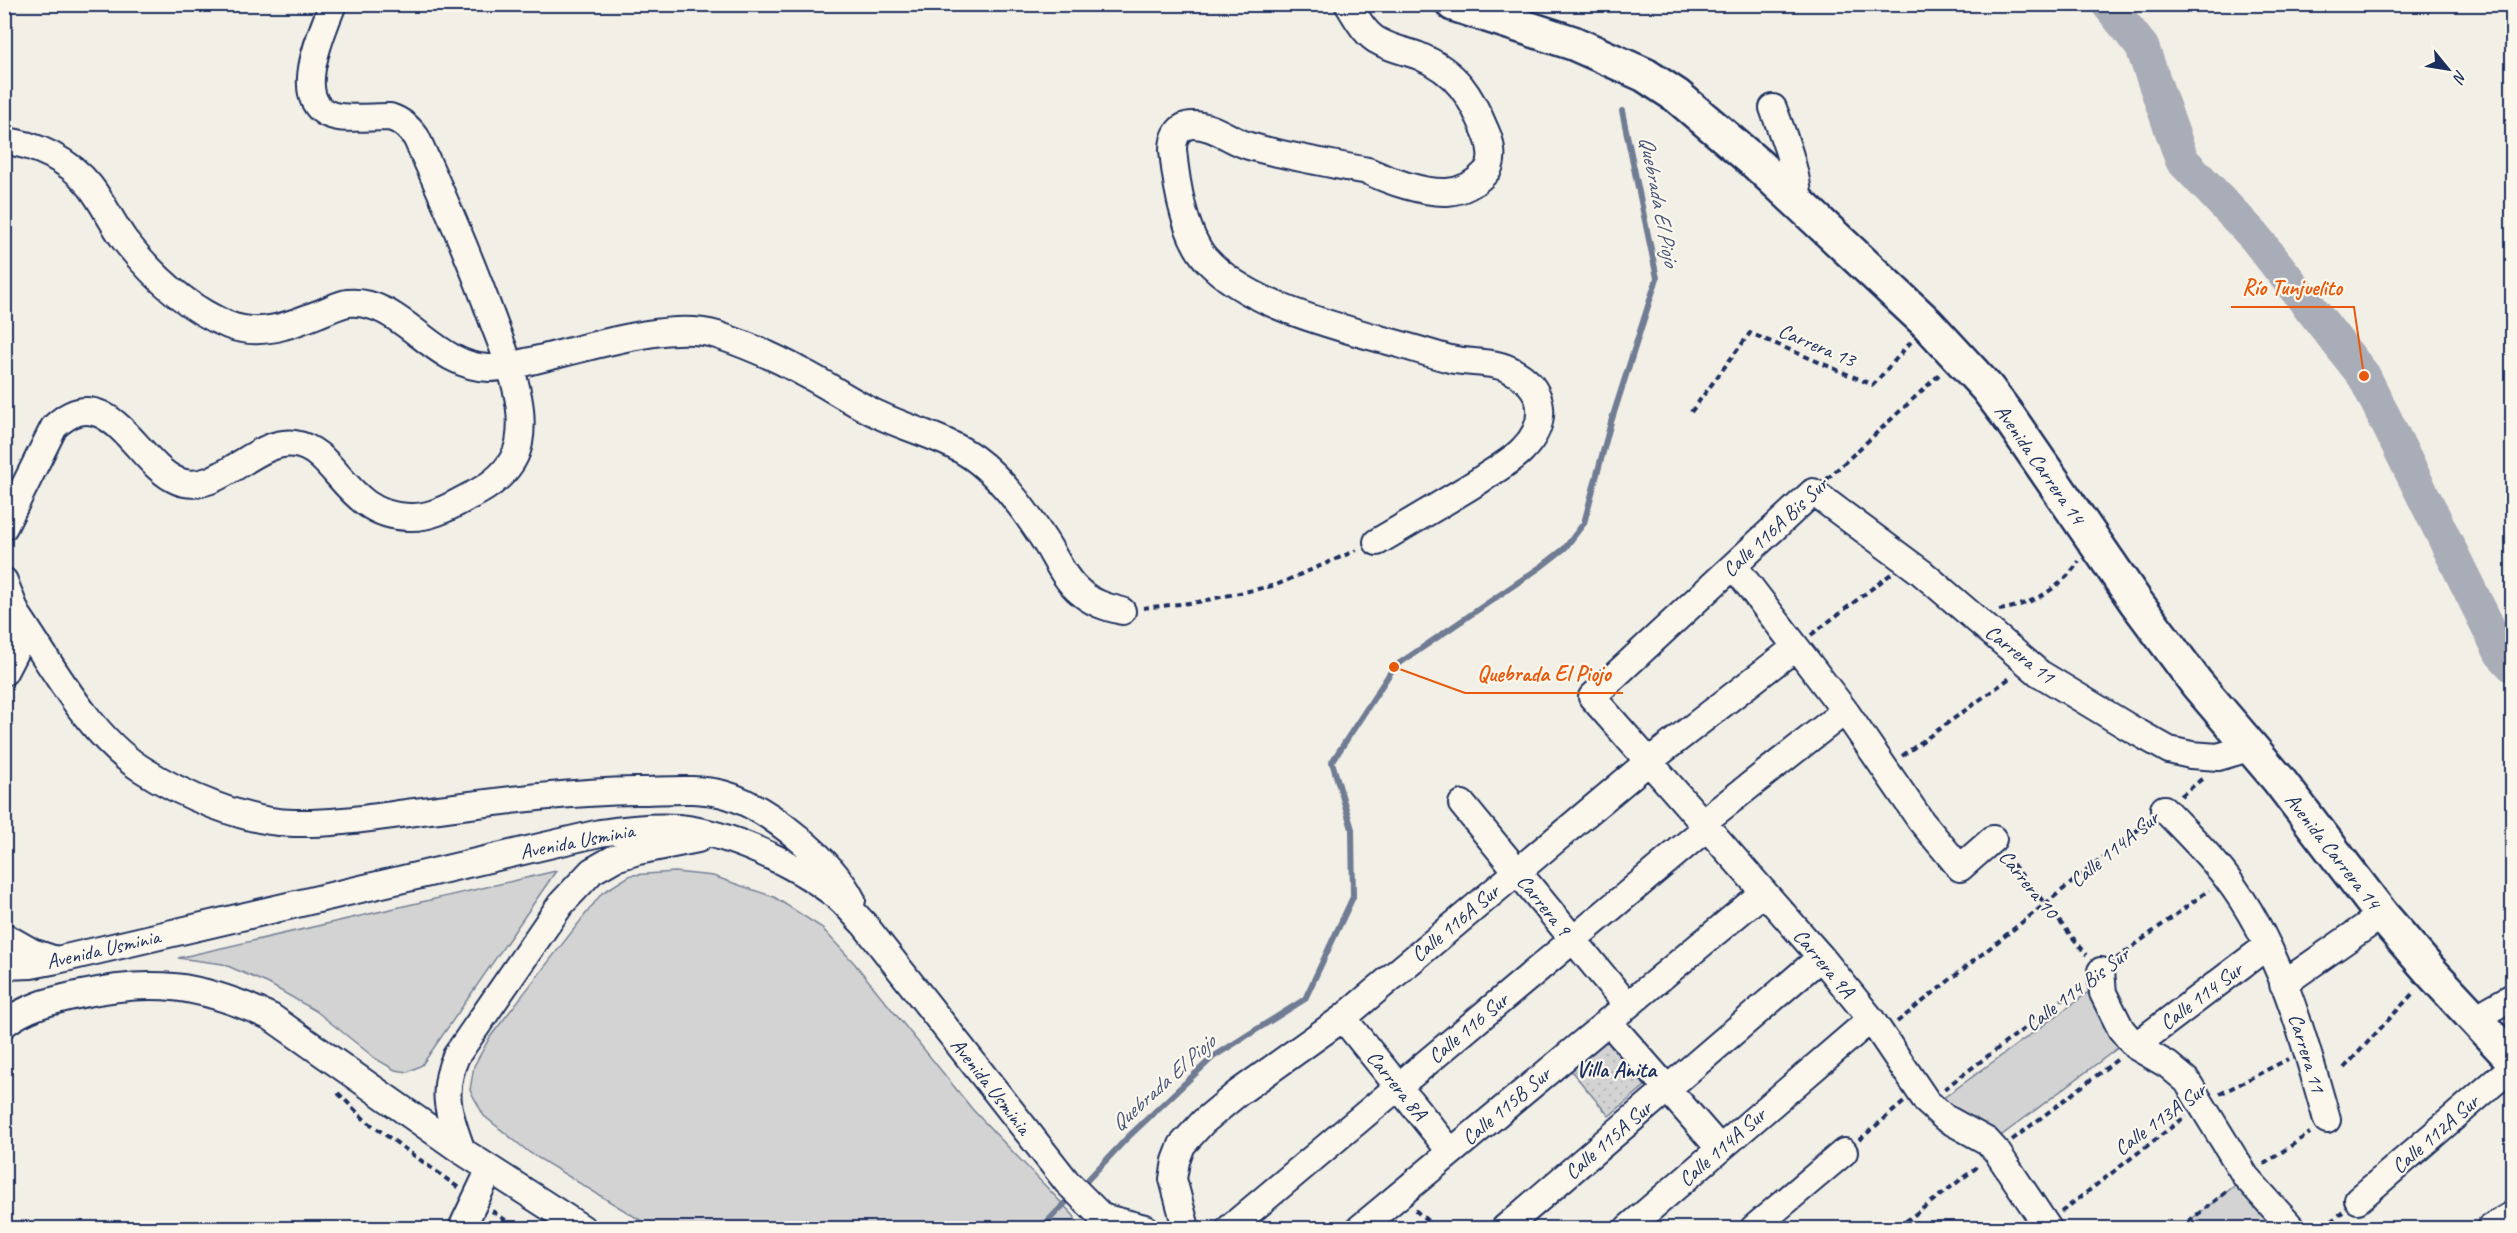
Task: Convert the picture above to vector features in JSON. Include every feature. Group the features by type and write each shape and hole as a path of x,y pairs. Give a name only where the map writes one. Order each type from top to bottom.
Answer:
{"main road":[{"name":"Avenida Carrera 14","path":"1453,4 1573,43 1645,75 1697,112 1757,164 1927,323 1959,356 2011,420 2162,639 2243,750 2432,973 2512,1059"}],"street":[{"path":"4,526 54,427 66,416 78,412 90,412 104,416 118,425 168,476 181,482 215,478 270,446 295,444 305,447 322,458 364,503 392,515 426,516 478,493 501,476 513,458 519,444 520,417 517,387 473,267 416,136 398,119 338,117 326,113 314,100 310,78 314,59 333,4"},
{"path":"1348,4 1366,32 1379,42 1420,56 1446,70 1468,94 1490,141 1492,158 1489,170 1461,190 1444,192 1386,179 1368,171 1245,145 1191,124 1180,129 1173,140 1173,150 1191,236 1204,256 1232,281 1273,304 1344,328 1454,360 1504,366 1519,374 1531,386 1541,406 1540,425 1524,449 1456,495 1377,542"},
{"path":"1773,108 1795,170 1799,204"},
{"path":"4,141 26,144 69,166 90,186 124,240 149,269 204,314 231,326 255,331 279,328 346,303 368,304 396,317 459,363 489,368 677,330 712,333 758,350 801,370 875,413 940,439 973,457 1004,486 1041,536 1077,591 1104,606 1122,611"},
{"name":"Carrera 11","path":"1813,492 1906,562 2029,664 2130,728 2169,750 2191,755 2218,757 2243,750"},
{"name":"Calle 116A Bis Sur","path":"1592,697 1813,492"},
{"name":"Carrera 10","path":"1734,566 1845,711 1921,821 1960,868 1993,839"},
{"path":"4,581 17,614 112,748 141,769 194,797 248,816 292,824 357,819 582,792 700,790 726,795 762,813 804,842 829,865 844,885 864,924"},
{"path":"5,670 18,645 17,614"},
{"name":"Calle 116A Sur","path":"1186,1228 1173,1179 1182,1145 1203,1122 1238,1093 1343,1018 1648,762 1796,647"},
{"name":"Carrera 9A","path":"1592,697 1821,957 1876,1027 1922,1096 1945,1118 1987,1141 1997,1152 2047,1226"},
{"name":"Calle 116 Sur","path":"1230,1228 1573,940 1704,825 1845,711"},
{"name":"Carrera 9","path":"1462,804 1573,940 1667,1089 1720,1149"},
{"name":"Carrera 11","path":"2164,809 2226,877 2257,924 2306,1041 2327,1120"},
{"name":"Avenida Usminia","path":"4,966 31,965 57,960 600,832 654,827 681,828 716,836 768,855 809,876 836,896 864,924 1076,1190 1099,1223"},
{"path":"462,1151 450,1118 446,1094 448,1074 456,1056 561,904 592,872 615,858 658,846 716,836"},
{"name":"Calle 115B Sur","path":"1360,1228 1764,892"},
{"path":"2283,984 2382,915"},
{"path":"4,936 32,952 57,960"},
{"name":"Calle 114 Sur","path":"2134,1046 2267,946"},
{"name":"Calle 115A Sur","path":"1505,1228 1821,957"},
{"path":"2101,971 2103,993 2121,1029 2134,1046 2168,1065 2187,1081 2246,1177 2292,1228"},
{"name":"Avenida Usminia","path":"4,1024 36,1005 104,989 143,984 175,986 210,993 242,1003 271,1017 462,1151 582,1228"},
{"path":"2475,1018 2512,997"},
{"name":"Carrera 8A","path":"1343,1018 1397,1088 1451,1152"},
{"name":"Calle 114A Sur","path":"1628,1228 1720,1149 1876,1027"},
{"name":"Calle 112A Sur","path":"2358,1200 2512,1067"},
{"path":"1754,1228 1845,1152"},
{"path":"462,1228 490,1168"},
{"path":"2490,1228 2512,1215"},
{"path":"1099,1223 1145,1228"}],"path":[{"name":"Carrera 13","path":"1691,412 1750,333 1873,385 1927,323"},
{"name":"Calle 116A Bis Sur","path":"1813,492 1959,356"},
{"path":"1998,638 1998,610 2016,607 2058,587 2078,562 2087,531"},
{"path":"1122,611 1198,602 1276,585 1377,542"},
{"path":"1796,647 1906,562"},
{"path":"1884,768 2029,664"},
{"name":"Calle 114A Sur","path":"1876,1027 2045,905 2164,809 2243,750"},
{"name":"Carrera 10","path":"1993,839 2101,971"},
{"name":"Calle 114 Bis Sur","path":"1845,1152 2101,971 2226,877"},
{"path":"2344,1068 2432,973"},
{"name":"Calle 113A Sur","path":"2047,1226 2202,1104 2307,1049"},
{"path":"334,1088 365,1120 469,1195"},
{"path":"1401,1193 1420,1216 1436,1228"},
{"path":"488,1208 517,1228"}],"shaded area":[{"path":"556,871 422,1065 408,1072 395,1070 376,1059 316,1011 269,984 223,964 178,958"},
{"path":"675,872 713,876 774,897 821,927 855,964 973,1110 1074,1216 1079,1228 653,1228 530,1153 484,1116 470,1090 474,1066 490,1037 602,893 631,875"},
{"path":"2093,989 2119,1047 1998,1138 1942,1099"},
{"path":"1603,1036 1645,1086 1609,1116 1567,1066"},
{"path":"2246,1177 2292,1228 2180,1228"}],"waterway":[{"name":"Quebrada El Piojo","path":"1596,4 1598,9"},
{"path":"2108,4 2142,47 2182,160 2254,236 2364,376 2501,653 2512,665"},
{"name":"Quebrada El Piojo","path":"1080,1188 1127,1138 1213,1057 1305,999 1353,897 1352,829 1332,762 1394,667 1542,566 1565,548 1584,523 1611,422 1657,278 1622,111"},
{"name":"Quebrada El Piojo","path":"1045,1228 1046,1223 1073,1195"}],"place":[{"name":"Río Tunjuelito","path":"2364,376"},
{"name":"Quebrada El Piojo","path":"1394,667"}],"district":[{"name":"Villa Anita","path":"1616,1070"}]}
